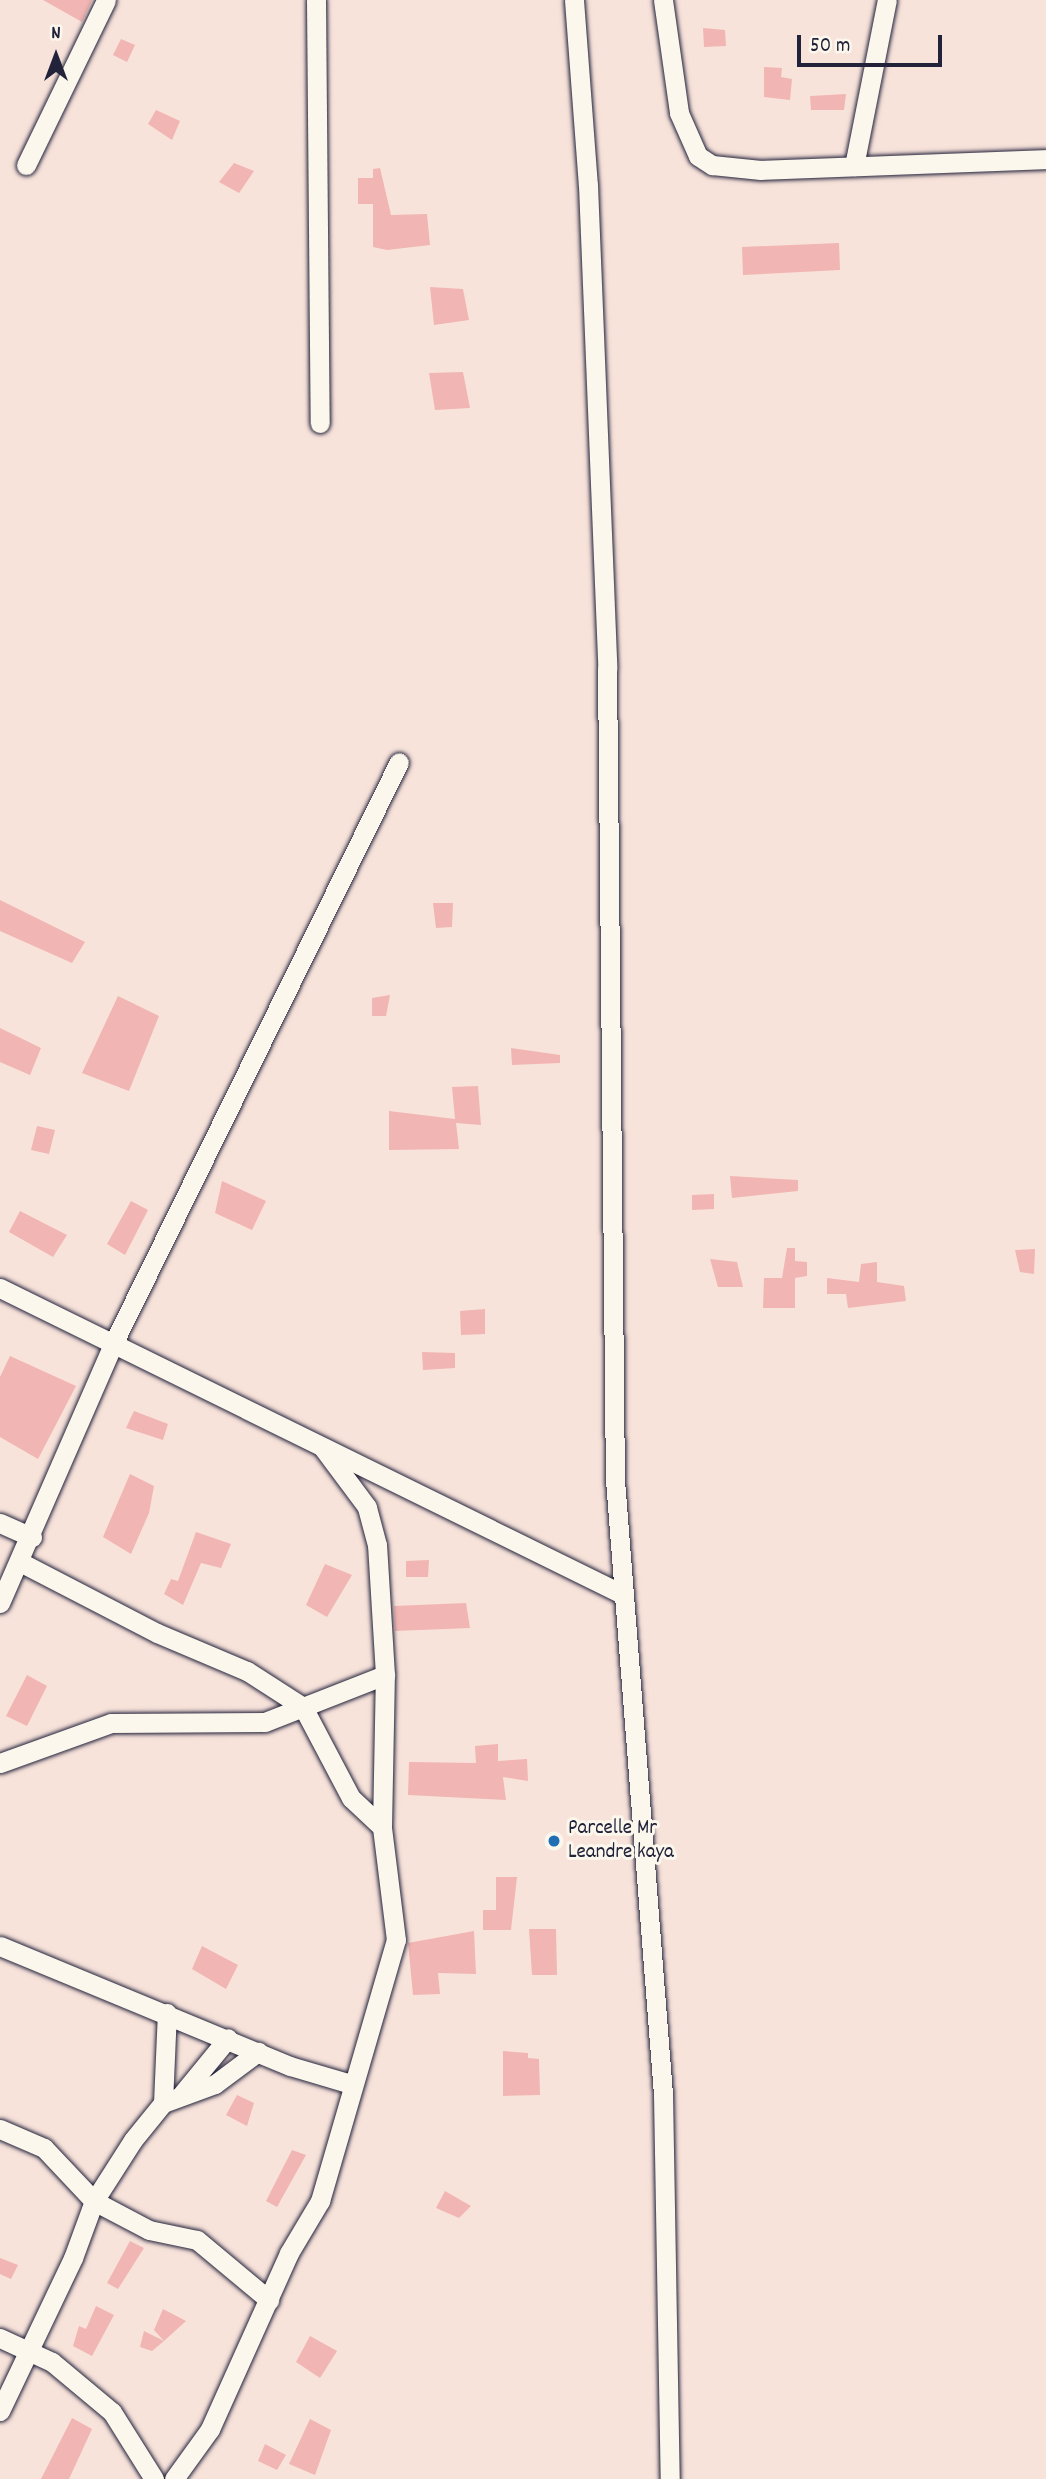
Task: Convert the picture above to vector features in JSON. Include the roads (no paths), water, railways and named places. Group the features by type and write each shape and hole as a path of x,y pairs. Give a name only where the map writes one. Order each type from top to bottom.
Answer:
{"street":[{"path":"26,165 106,0"},
{"path":"316,0 320,424"},
{"path":"574,0 588,185 607,668 615,1480 620,1593 663,2094 670,2479"},
{"path":"647,0 668,46"},
{"path":"663,0 679,113 698,156 732,169 1046,159"},
{"path":"853,166 887,0"},
{"path":"0,1603 32,1537 113,1344 399,762"},
{"path":"0,1287 620,1593"},
{"path":"174,2479 210,2429 330,2174 351,2084 396,1940 382,1827 385,1675 377,1545 367,1507 323,1448"},
{"path":"0,1523 32,1537"},
{"path":"20,1562 157,1633 247,1671 303,1707 351,1798 382,1827"},
{"path":"0,1763 111,1723 238,1726 265,1722 385,1675"},
{"path":"0,1946 258,2052 351,2084"},
{"path":"163,2103 167,2013"},
{"path":"182,2094 228,2038"},
{"path":"0,2411 74,2258 94,2201 133,2140 163,2103 215,2084 258,2052"},
{"path":"0,2129 44,2147 94,2201 149,2230 197,2240 269,2300"},
{"path":"0,2338 28,2350 73,2376 112,2412 154,2479"}],"place":[{"name":"Parcelle Mr Leandre kaya","path":"554,1841"}]}
